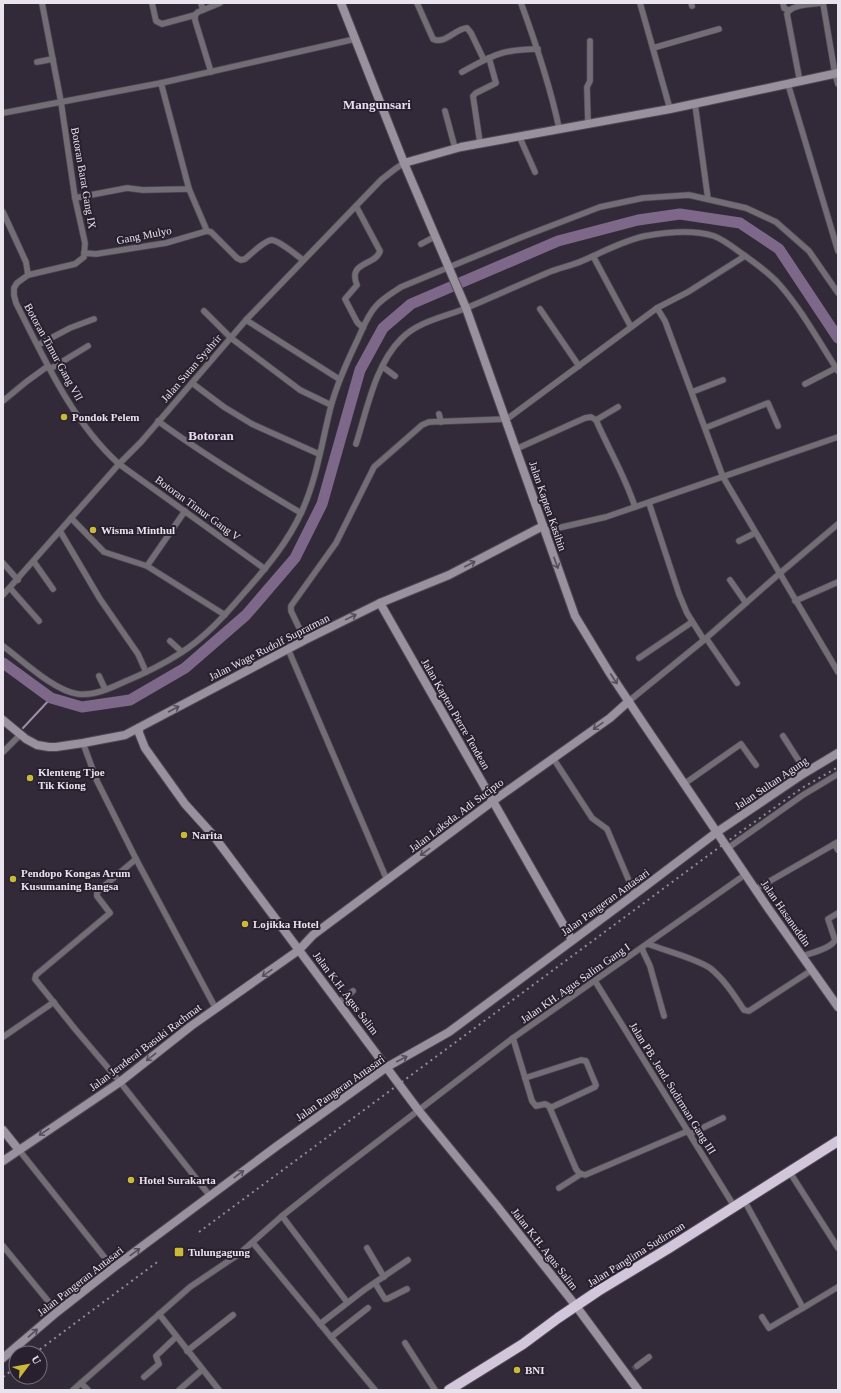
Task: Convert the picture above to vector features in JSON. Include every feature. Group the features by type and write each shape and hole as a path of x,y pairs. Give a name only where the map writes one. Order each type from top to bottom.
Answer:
{"highway":[{"name":"Jalan Panglima Sudirman","path":"449,1390 460,1387 598,1291 669,1248 838,1140"}],"street":[{"name":"Botoran Barat Gang IX","path":"42,3 61,102 76,198 85,243 84,255"},
{"path":"152,3 156,21 162,24 195,15 198,12 220,3"},
{"path":"201,3 203,10"},
{"name":"Jalan Kapten Kasihin","path":"341,3 404,163 451,269 466,307 576,616 629,701 717,832"},
{"path":"417,3 433,39 441,40 468,28 486,59 496,83 476,93 473,98 480,143"},
{"path":"521,3 538,48 559,128"},
{"path":"640,3 670,109"},
{"path":"782,3 784,8 788,10"},
{"path":"800,82 786,14 788,10 793,7 822,3 838,84"},
{"path":"195,15 195,20 211,72"},
{"path":"653,48 719,29"},
{"path":"3,113 161,83 355,39"},
{"path":"588,123 587,87 590,81 590,42"},
{"path":"462,72 486,59 509,52 538,48"},
{"path":"37,62 53,59"},
{"path":"404,163 455,148 670,109 836,74"},
{"path":"161,83 189,189 207,231 211,232 237,258 241,260 245,259 270,240 277,241 303,260"},
{"path":"788,84 836,238 838,251"},
{"path":"695,104 708,199"},
{"path":"445,111 455,148"},
{"path":"519,136 535,172"},
{"name":"Jalan Sutan Syahrir","path":"3,595 34,562 246,320 381,180 404,163"},
{"path":"76,198 127,188 143,190 189,189"},
{"path":"3,646 64,690 71,693 84,694 105,689 146,672 182,652 201,638 225,615 281,550 301,513 313,480 331,405 339,379 369,315 384,298 402,287 451,269 542,228 600,207 643,198 689,195 746,208 776,222 809,251 838,293"},
{"path":"356,206 380,251 377,256 362,264 355,274 354,279 357,285 345,299 357,321 363,328"},
{"path":"3,212 26,262 28,275 75,264 84,255"},
{"name":"Gang Mulyo","path":"84,255 166,243 207,231"},
{"path":"356,444 371,394 390,353 401,338 414,329 441,316 554,270 582,261 624,241 645,236 676,232 696,232 716,237 745,256 779,284 802,314 837,370 805,384"},
{"path":"422,244 436,236"},
{"path":"593,256 631,327"},
{"path":"305,640 291,611 291,606 336,543 374,466 422,425 429,422 507,419 657,308 688,292 745,256"},
{"name":"Botoran Timur Gang VII","path":"28,275 15,286 14,295 38,345 49,367 83,423 107,453 119,464"},
{"path":"657,308 665,321 723,477 838,672"},
{"path":"540,309 579,366"},
{"path":"204,311 231,338 300,390 331,405"},
{"path":"38,345 70,328 94,319"},
{"path":"246,320 339,379"},
{"path":"3,401 34,375 88,346"},
{"path":"383,367 395,376"},
{"path":"692,392 723,380"},
{"path":"192,383 224,407 252,424 319,454"},
{"path":"705,428 768,403 778,426"},
{"path":"596,420 618,407"},
{"path":"439,414 441,422"},
{"path":"516,449 585,418 591,417 596,420 629,487 635,507"},
{"path":"158,421 222,465 301,513"},
{"path":"544,529 606,517 838,437"},
{"name":"Botoran Timur Gang V","path":"119,464 265,569"},
{"path":"649,503 672,575 687,613 737,683"},
{"path":"147,566 185,511"},
{"path":"71,518 104,552 147,566 225,615"},
{"path":"629,701 705,639 838,524"},
{"name":"Jalan Wage Rudolf Supratman","path":"3,720 20,735 37,745 49,747 83,743 125,735 305,640 380,603 434,582 544,529"},
{"path":"60,531 103,604 138,654 146,672"},
{"path":"739,541 755,533"},
{"path":"34,562 53,589"},
{"path":"3,563 18,580"},
{"path":"730,580 746,603"},
{"path":"795,601 838,582"},
{"path":"10,588 39,621"},
{"name":"Jalan Kapten Pierre Tendean","path":"380,603 572,940"},
{"path":"639,658 692,622"},
{"path":"170,641 182,652"},
{"path":"288,649 387,880"},
{"path":"99,676 105,689"},
{"name":"Jalan Laksda. Adi Sucipto","path":"299,950 313,935 493,801 610,718 629,701"},
{"name":"Jalan K.H. Agus Salim","path":"139,728 140,737 145,748 185,804 214,835 419,1111 576,1306 638,1390"},
{"path":"3,752 20,735"},
{"path":"783,736 806,772"},
{"path":"83,743 97,781 216,1009"},
{"path":"684,784 741,744 756,764"},
{"name":"Jalan Sultan Agung","path":"717,832 806,772 838,753"},
{"path":"553,758 592,818 607,829 635,895"},
{"path":"728,848 803,795 838,774"},
{"name":"Jalan Pangeran Antasari","path":"3,1358 57,1312 113,1268 210,1196 387,1067 448,1032 635,895 717,832"},
{"name":"Jalan Hasanuddin","path":"717,832 838,1007"},
{"path":"756,889 836,843 838,850"},
{"path":"136,858 96,892 97,896 110,913 35,976 36,980 120,1082 210,1196"},
{"name":"Jalan KH. Agus Salim Gang I","path":"73,1390 196,1283 217,1270 253,1242 282,1216 513,1038 642,949 746,874"},
{"path":"803,956 830,946 834,942 835,940 828,919 838,913"},
{"path":"648,944 693,960 710,968 729,988 746,1011 749,1011 812,970"},
{"path":"642,949 650,966 664,1016"},
{"name":"Jalan Jenderal Basuki Rachmat","path":"3,1161 120,1082 191,1026 299,950"},
{"name":"Jalan PB. Jend. Sudirman Gang III","path":"595,981 734,1206"},
{"path":"339,1002 353,991"},
{"path":"3,1037 54,1002"},
{"path":"513,1038 534,1104 536,1106 547,1104 550,1108 576,1169 581,1174"},
{"path":"525,1078 581,1060 586,1061 596,1085 595,1087 550,1108"},
{"path":"559,1188 581,1174 585,1175 723,1118"},
{"path":"3,1130 113,1268"},
{"path":"789,1171 838,1248"},
{"path":"744,1200 803,1308"},
{"path":"282,1216 347,1302"},
{"path":"253,1242 375,1390"},
{"path":"3,1246 57,1312"},
{"path":"367,1248 384,1277"},
{"path":"320,1324 347,1302 408,1260"},
{"path":"375,1282 387,1299 407,1289"},
{"path":"762,1317 769,1328 838,1287"},
{"path":"331,1336 368,1308"},
{"path":"159,1314 219,1390"},
{"path":"187,1351 233,1315"},
{"path":"144,1377 159,1364 156,1356 176,1337"},
{"path":"405,1343 435,1390"},
{"path":"637,1366 649,1357"},
{"path":"179,1390 202,1370"},
{"path":"82,1383 88,1390"}],"waterway":[{"path":"3,663 51,698 82,707 130,700 185,668 246,615 295,558 322,504 360,370 383,328 411,304 558,241 638,220 680,214 740,223 779,249 838,338"},
{"path":"23,728 51,698"}],"tunnel":[{"path":"626,1374 637,1366"}],"railway":[{"path":"199,1232 725,843 802,788 838,767"},
{"path":"46,1345 160,1260"},
{"path":"3,1377 8,1373"}],"place":[{"name":"Pondok Pelem","path":"64,417"},
{"name":"Wisma Minthul","path":"93,530"},
{"name":"Klenteng Tjoe Tik Kiong","path":"30,778"},
{"name":"Narita","path":"184,835"},
{"name":"Pendopo Kongas Arum Kusumaning Bangsa","path":"13,879"},
{"name":"Lojikka Hotel","path":"245,924"},
{"name":"Hotel Surakarta","path":"131,1180"},
{"name":"Tulungagung","path":"179,1252"},
{"name":"BNI","path":"517,1370"}],"district":[{"name":"Mangunsari","path":"377,104"},
{"name":"Botoran","path":"211,435"}]}
